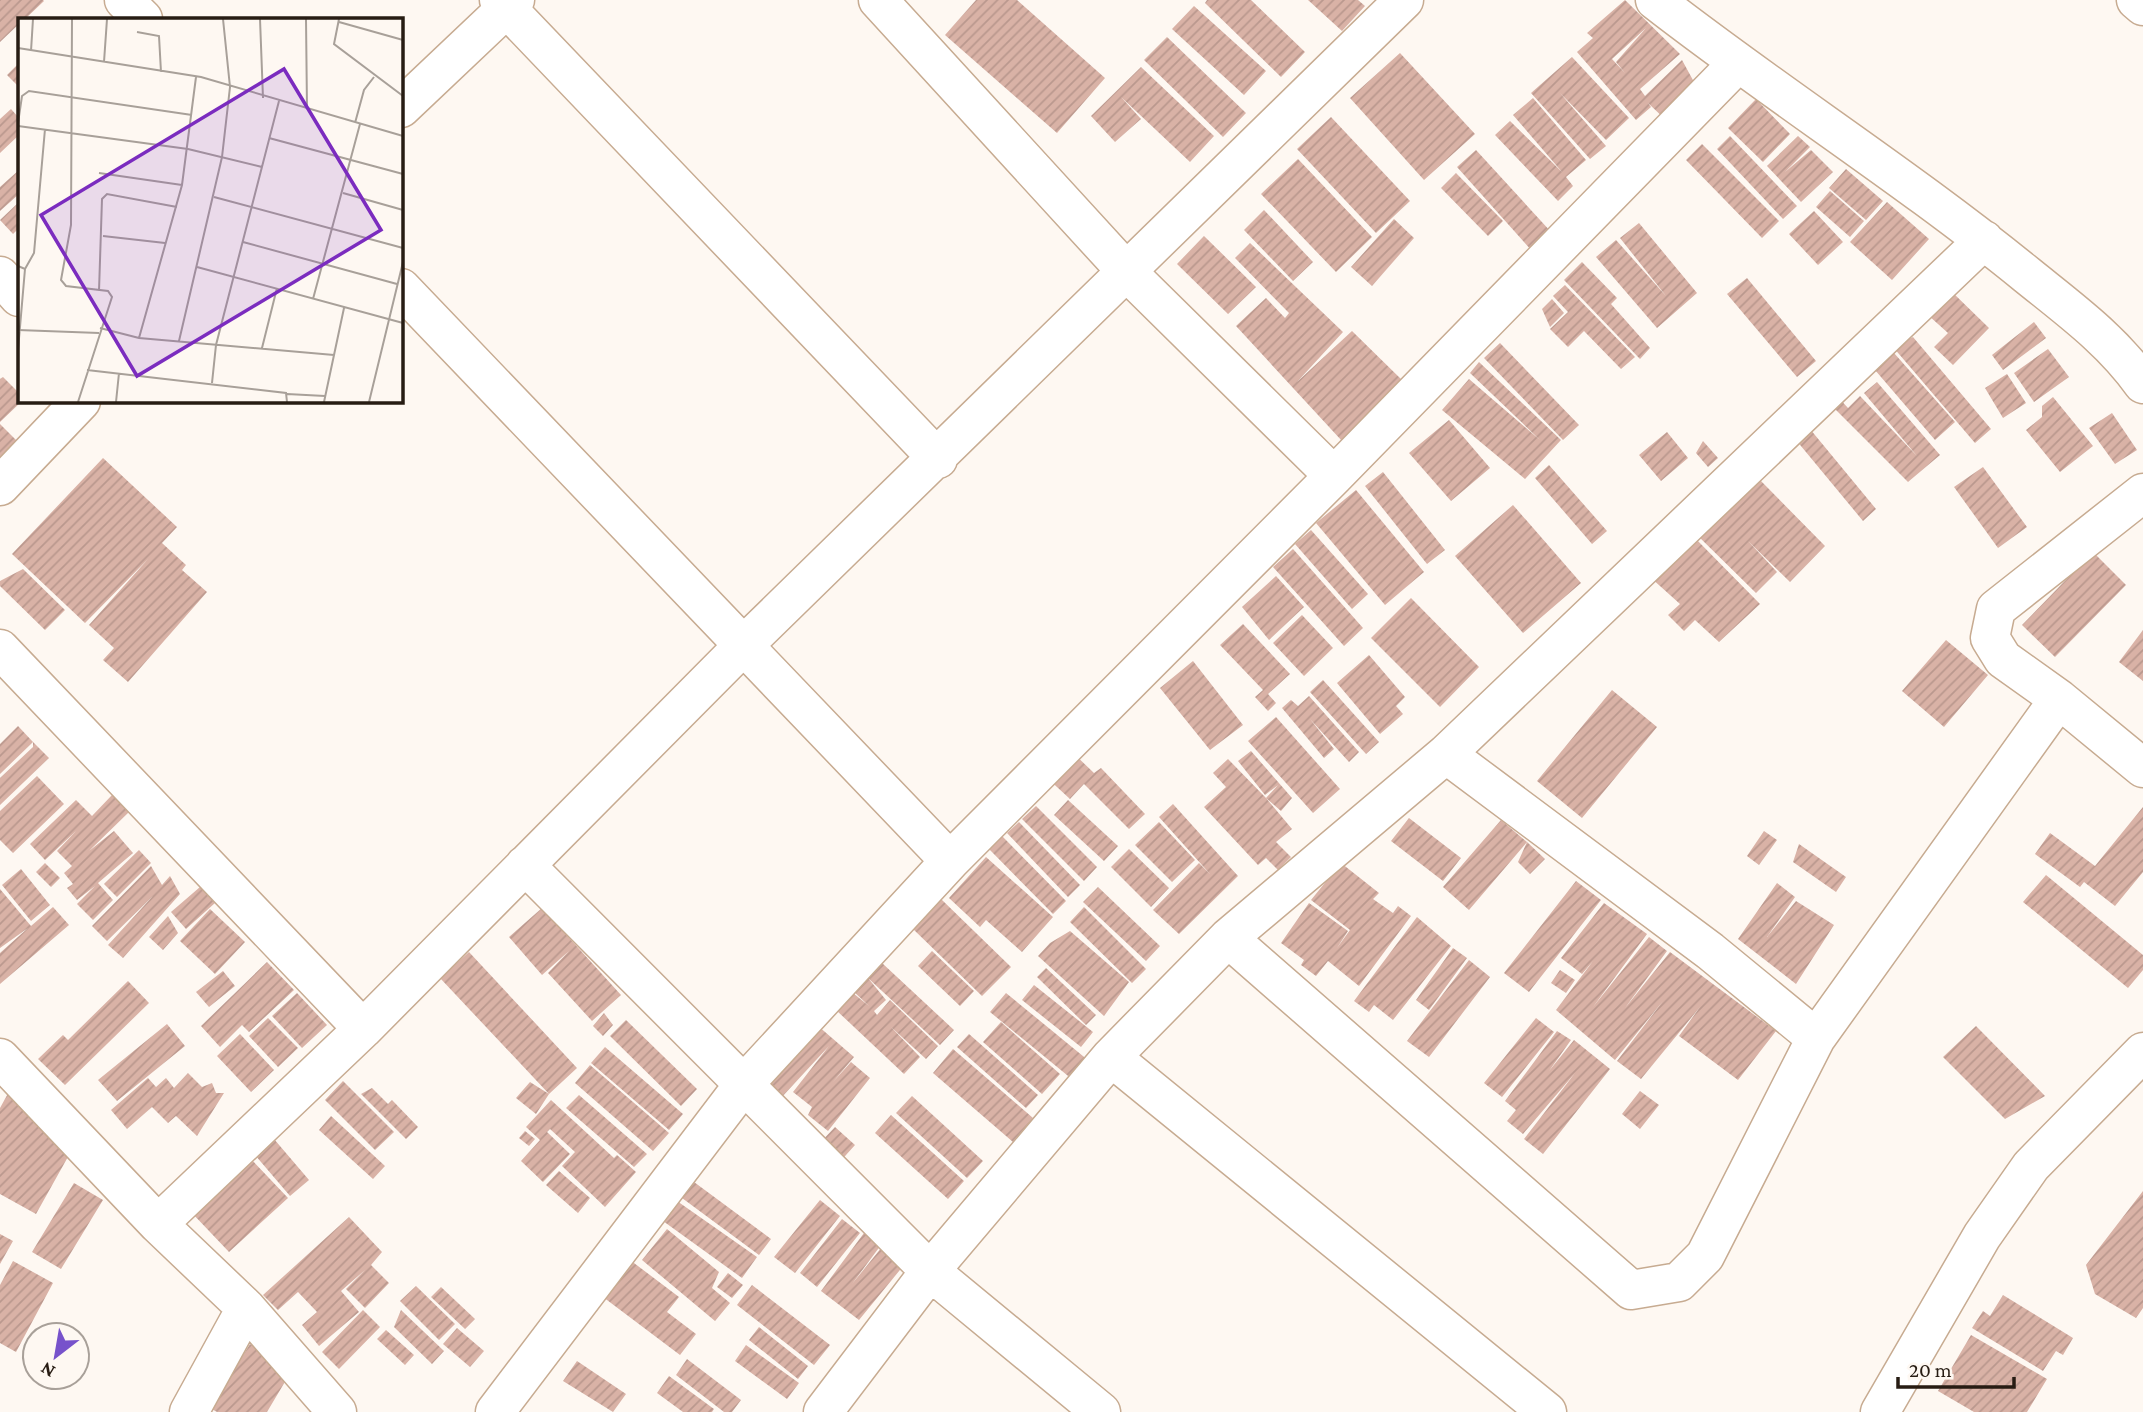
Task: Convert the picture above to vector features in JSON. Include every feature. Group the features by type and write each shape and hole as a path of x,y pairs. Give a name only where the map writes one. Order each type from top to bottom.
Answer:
{"street":[{"path":"124,0 142,18"},
{"path":"158,1224 363,1029 744,645 938,459 1404,0"},
{"path":"1655,0 1737,64 1984,240 2109,342 2143,384"},
{"path":"2136,0 2143,6"},
{"path":"402,107 507,3 938,459"},
{"path":"898,7 1127,272 1334,476"},
{"path":"495,1412 744,1084 950,860 1334,476 1737,64"},
{"path":"823,1412 930,1271 1111,1057 1228,938 1446,754 1984,240"},
{"path":"0,276 18,296"},
{"path":"402,289 950,860"},
{"path":"0,486 80,402"},
{"path":"2143,493 1996,609 1990,638 2003,659 2059,698 2143,768"},
{"path":"0,649 363,1029"},
{"path":"1228,938 1631,1290 1679,1282 1705,1256 1816,1038 2059,698"},
{"path":"1446,754 1710,951 1816,1038"},
{"path":"525,865 930,1271 1101,1412"},
{"path":"1880,1412 1982,1236 2031,1166 2143,1052"},
{"path":"1111,1057 1547,1412"},
{"path":"2,1064 158,1224 246,1308 337,1412"},
{"path":"189,1412 246,1308"}],"building":[{"path":"0,0 44,1 26,18 18,18 18,25 0,42"},
{"path":"976,0 1017,0 1105,78 1057,133 945,35"},
{"path":"1207,0 1251,0 1305,52 1281,77 1205,3"},
{"path":"1308,0 1358,0 1365,6 1342,31"},
{"path":"1625,0 1680,54 1640,89 1645,96 1682,60 1700,93 1669,123 1648,103 1651,107 1636,120 1577,52 1593,38 1587,33","holes":["1646,28 1616,62 1625,73 1612,59"]},
{"path":"1194,6 1266,71 1244,95 1172,29"},
{"path":"1167,37 1246,113 1223,137 1144,60"},
{"path":"1400,53 1475,134 1424,180 1350,98"},
{"path":"1572,57 1629,118 1606,140 1560,93 1606,146 1590,159 1531,93"},
{"path":"18,64 18,86 7,75"},
{"path":"1141,67 1214,136 1190,162 1121,97 1141,119 1115,142 1091,116"},
{"path":"1533,98 1586,160 1566,177 1573,186 1558,201 1495,135 1510,121 1562,172 1513,115"},
{"path":"1756,99 1790,134 1763,162 1728,128"},
{"path":"11,109 18,117 18,136 0,153 0,119"},
{"path":"1331,117 1410,201 1376,233 1297,149"},
{"path":"1730,136 1797,206 1783,219 1717,149"},
{"path":"1798,136 1810,147 1785,172 1811,150 1833,172 1801,202 1767,166"},
{"path":"1702,144 1779,221 1762,238 1686,160"},
{"path":"1476,150 1552,233 1532,251 1457,167"},
{"path":"1298,159 1372,237 1336,272 1261,194"},
{"path":"1846,169 1883,201 1866,220 1829,188"},
{"path":"18,171 18,195 0,211 0,187"},
{"path":"1456,173 1503,221 1488,236 1441,188"},
{"path":"1830,191 1864,221 1850,237 1816,207"},
{"path":"1887,202 1929,239 1892,280 1850,242"},
{"path":"18,203 18,229 13,234 0,220"},
{"path":"1264,210 1313,262 1293,281 1244,230"},
{"path":"1814,211 1843,242 1818,265 1789,234"},
{"path":"1394,219 1414,238 1372,286 1351,267"},
{"path":"1639,223 1697,293 1657,328 1596,257 1616,240 1666,296 1620,238"},
{"path":"1204,236 1256,287 1228,314 1177,264"},
{"path":"1250,243 1343,332 1297,382 1352,331 1403,381 1342,441 1236,326 1266,298 1285,318 1289,313 1235,258"},
{"path":"1582,262 1617,298 1611,304 1650,348 1640,359 1564,280"},
{"path":"1747,278 1816,361 1797,377 1727,294"},
{"path":"1565,285 1635,357 1621,369 1584,331 1568,347 1550,329 1568,312 1553,296"},
{"path":"1951,291 1989,328 1953,365 1934,347 1948,333 1928,315"},
{"path":"1552,299 1564,313 1550,327 1542,309"},
{"path":"2034,322 2046,338 2003,370 1992,355"},
{"path":"1913,337 1991,429 1975,443 1893,347"},
{"path":"1500,343 1579,425 1563,440 1484,358"},
{"path":"2048,349 2069,377 2034,402 2014,373"},
{"path":"1894,353 1955,422 1935,440 1875,370"},
{"path":"1479,362 1561,440 1525,479 1442,410 1469,379 1540,440 1470,373"},
{"path":"2007,374 2026,403 2003,418 1985,388"},
{"path":"3,377 18,392 18,402 21,402 0,422 0,379"},
{"path":"1877,382 1940,455 1908,482 1829,403 1837,396 1848,408 1860,396 1917,456 1864,393"},
{"path":"2053,397 2093,446 2060,472 2026,430 2042,417 2042,406"},
{"path":"2112,413 2137,450 2115,464 2089,428"},
{"path":"1449,420 1490,468 1451,501 1409,453"},
{"path":"0,424 20,444 0,462"},
{"path":"1810,429 1876,509 1863,521 1796,440"},
{"path":"1667,432 1688,458 1661,481 1639,455"},
{"path":"1703,441 1718,458 1708,467 1696,453"},
{"path":"103,458 177,527 162,543 186,565 182,570 207,592 128,682 103,660 114,648 89,625 148,559 85,623 12,554"},
{"path":"1549,465 1607,531 1592,544 1535,478"},
{"path":"1983,467 2027,527 1998,548 1954,487"},
{"path":"1383,472 1445,550 1427,564 1365,486"},
{"path":"1760,480 1825,546 1790,582 1748,541 1777,572 1756,593 1695,533 1716,512 1724,516"},
{"path":"1356,490 1424,572 1385,605 1316,523"},
{"path":"1513,505 1581,583 1523,633 1455,556"},
{"path":"1311,530 1368,594 1352,609 1295,544"},
{"path":"1693,536 1760,604 1719,642 1695,620 1684,631 1668,615 1680,604 1650,577"},
{"path":"1293,549 1363,628 1344,646 1273,567"},
{"path":"2093,552 2126,585 2055,657 2022,625"},
{"path":"23,569 65,610 45,630 0,586 0,581"},
{"path":"1276,576 1304,607 1269,640 1242,607"},
{"path":"1411,598 1479,667 1440,707 1371,638"},
{"path":"1302,615 1333,648 1304,676 1273,643"},
{"path":"1243,624 1290,674 1268,694 1276,703 1268,711 1255,697 1263,690 1220,645"},
{"path":"2143,630 2143,681 2119,662"},
{"path":"1946,640 1988,675 1944,727 1902,691"},
{"path":"1369,655 1405,697 1396,706 1403,714 1380,734 1337,683"},
{"path":"1193,661 1243,725 1210,750 1160,688"},
{"path":"1323,680 1379,742 1366,754 1310,692"},
{"path":"1612,690 1657,727 1582,818 1537,781"},
{"path":"1309,696 1359,752 1349,762 1310,719 1334,749 1324,758 1282,708 1291,700 1298,706"},
{"path":"1276,717 1340,789 1313,813 1248,741"},
{"path":"18,726 33,742 0,774 0,744"},
{"path":"33,742 49,758 0,805 0,778 33,747"},
{"path":"1069,749 1094,773 1101,768 1145,814 1129,829 1084,784 1070,799 1044,775"},
{"path":"1251,751 1292,798 1281,811 1266,798 1278,785 1265,795 1238,761"},
{"path":"1228,759 1292,829 1276,842 1291,857 1278,870 1266,858 1258,865 1204,807 1226,787 1213,773"},
{"path":"37,776 64,804 13,853 0,840 0,811"},
{"path":"112,795 129,812 89,851 114,831 133,853 98,883 113,900 93,920 77,904 95,886 77,900 67,888 73,884 64,873 72,866 57,851 76,831 45,860 30,844 76,800 92,816"},
{"path":"1068,800 1118,846 1104,861 1054,815"},
{"path":"1173,804 1238,876 1179,934 1153,910 1199,863 1210,874 1159,817"},
{"path":"1036,806 1097,867 1084,881 1022,819"},
{"path":"2143,807 2143,872 2115,906 2084,882 2080,887 2035,854 2050,833 2095,866"},
{"path":"1409,818 1461,858 1443,881 1391,841"},
{"path":"1501,820 1527,842 1469,910 1443,887"},
{"path":"1019,822 1080,885 1068,897 1007,833"},
{"path":"1159,822 1195,860 1172,882 1135,845"},
{"path":"1764,831 1777,840 1759,865 1747,856"},
{"path":"1002,836 1066,901 1053,914 989,849"},
{"path":"1527,842 1545,859 1530,874 1518,862"},
{"path":"1799,844 1846,877 1836,892 1793,862"},
{"path":"1129,849 1169,888 1151,907 1111,867"},
{"path":"139,850 151,863 117,897 104,884"},
{"path":"986,857 1053,917 1022,952 986,920 980,927 949,898"},
{"path":"45,863 60,878 51,887 36,872"},
{"path":"1341,863 1379,893 1373,899 1393,913 1398,906 1411,916 1359,986 1328,961 1316,976 1301,965 1304,960 1281,943 1309,903 1348,931 1337,948 1350,930 1311,900"},
{"path":"151,866 162,885 170,876 180,894 123,958 108,945 153,896 107,941 92,926"},
{"path":"21,869 50,905 31,921 2,885"},
{"path":"2046,875 2143,955 2143,970 2128,988 2023,902"},
{"path":"1576,881 1601,900 1529,992 1504,973"},
{"path":"1777,883 1795,897 1767,937 1796,901 1834,925 1796,984 1738,939"},
{"path":"200,887 215,903 186,929 171,912"},
{"path":"1098,887 1160,946 1146,961 1083,902"},
{"path":"0,889 31,926 53,907 69,925 0,984 0,953 28,928 0,948"},
{"path":"941,899 1011,967 982,996 912,928"},
{"path":"1604,903 1647,934 1593,1007 1649,937 1667,951 1625,1008 1670,952 1776,1031 1738,1080 1679,1036 1700,1007 1641,1079 1617,1061 1663,1001 1615,1060 1556,1010 1593,961 1582,974 1561,958"},
{"path":"1084,907 1146,969 1132,983 1070,922"},
{"path":"542,908 621,995 592,1021 548,973 569,951 542,975 509,937"},
{"path":"210,909 245,942 215,974 180,941"},
{"path":"168,916 178,933 163,950 149,937"},
{"path":"1417,917 1451,946 1393,1020 1374,1005 1369,1012 1354,1001"},
{"path":"1070,931 1129,982 1104,1016 1038,956 1050,943"},
{"path":"1453,948 1467,958 1429,1010 1416,1000"},
{"path":"932,951 974,991 960,1006 918,966"},
{"path":"469,952 577,1068 549,1094 440,978"},
{"path":"1469,960 1490,977 1429,1057 1407,1041"},
{"path":"267,962 294,990 249,1032 242,1025 220,1047 201,1026"},
{"path":"882,963 954,1030 940,1045 868,978"},
{"path":"1046,968 1096,1015 1086,1025 1037,977"},
{"path":"1560,970 1575,980 1566,993 1551,983"},
{"path":"223,971 235,986 209,1007 196,992"},
{"path":"868,978 886,1000 874,1011 877,1015 890,1000 938,1046 926,1059 891,1027 920,1057 904,1074 836,1010 853,993 869,1006 852,990"},
{"path":"128,981 149,1003 65,1085 38,1059 63,1035 68,1040"},
{"path":"1034,985 1093,1032 1081,1047 1022,1000"},
{"path":"297,993 327,1025 302,1048 272,1016"},
{"path":"1006,993 1089,1061 1073,1080 990,1012"},
{"path":"604,1013 613,1025 603,1036 593,1026"},
{"path":"268,1018 298,1048 278,1067 249,1036"},
{"path":"1536,1018 1554,1032 1502,1097 1484,1083"},
{"path":"810,1019 854,1057 833,1082 851,1062 870,1078 828,1131 808,1115 812,1107 793,1092 829,1046 781,1098 757,1077"},
{"path":"626,1020 697,1089 681,1106 610,1036"},
{"path":"1001,1022 1060,1074 1042,1094 983,1042"},
{"path":"167,1024 185,1046 117,1101 98,1080"},
{"path":"1976,1026 2045,1096 2005,1119 1943,1057"},
{"path":"1557,1031 1571,1040 1549,1071 1574,1040 1610,1069 1543,1154 1524,1139 1575,1073 1523,1134 1507,1121 1516,1110 1505,1101"},
{"path":"240,1034 274,1070 251,1092 217,1056"},
{"path":"969,1034 1038,1095 1026,1108 957,1047"},
{"path":"605,1047 683,1114 669,1130 591,1063"},
{"path":"953,1049 1033,1118 1013,1142 933,1073"},
{"path":"590,1065 669,1133 653,1151 575,1083"},
{"path":"188,1073 202,1087 212,1083 216,1093 224,1093 197,1136 176,1116 168,1123 152,1107 127,1129 111,1110 148,1078 156,1087 166,1078 174,1088"},
{"path":"343,1081 394,1132 375,1150 325,1100"},
{"path":"530,1082 549,1094 536,1114 516,1098"},
{"path":"11,1088 69,1155 36,1214 0,1194 0,1108"},
{"path":"372,1088 388,1104 392,1100 418,1127 406,1139 361,1094"},
{"path":"1640,1091 1659,1105 1640,1129 1622,1114"},
{"path":"579,1095 647,1154 634,1167 566,1108"},
{"path":"912,1096 983,1161 967,1178 896,1113"},
{"path":"551,1100 614,1158 617,1155 636,1172 605,1207 562,1166 575,1152 550,1129 547,1132 570,1154 543,1182 521,1161 540,1140 526,1127"},
{"path":"891,1115 964,1181 948,1199 875,1133"},
{"path":"331,1116 385,1166 373,1179 319,1130"},
{"path":"835,1127 855,1145 837,1165 817,1146"},
{"path":"525,1131 535,1139 529,1146 519,1138"},
{"path":"274,1139 309,1180 290,1196 255,1155"},
{"path":"250,1158 288,1198 229,1252 191,1212"},
{"path":"559,1171 590,1198 578,1213 546,1185"},
{"path":"694,1182 771,1239 759,1255 682,1198"},
{"path":"74,1183 103,1200 61,1269 32,1252"},
{"path":"2143,1191 2143,1308 2136,1318 2095,1294 2086,1265"},
{"path":"820,1200 840,1216 795,1273 774,1257"},
{"path":"677,1201 757,1257 742,1278 663,1221"},
{"path":"349,1217 382,1252 371,1265 389,1283 365,1308 346,1289 365,1270 341,1291 359,1312 319,1346 302,1325 317,1312 298,1292 278,1310 263,1295"},
{"path":"842,1219 860,1233 817,1287 800,1273"},
{"path":"667,1229 719,1272 712,1288 730,1303 715,1321 642,1260"},
{"path":"864,1233 881,1245 852,1284 882,1247 904,1265 859,1320 821,1291"},
{"path":"0,1234 13,1241 0,1264"},
{"path":"630,1260 679,1297 667,1312 696,1334 680,1355 603,1297"},
{"path":"13,1261 53,1283 33,1321 21,1321 21,1343 16,1352 0,1343 0,1285"},
{"path":"728,1273 743,1285 732,1298 717,1287"},
{"path":"752,1285 830,1345 814,1365 737,1305"},
{"path":"416,1286 455,1324 439,1340 400,1301"},
{"path":"441,1287 475,1319 465,1329 431,1297"},
{"path":"2003,1295 2073,1338 2063,1355 2056,1351 2043,1371 1972,1328 1983,1311 1990,1316"},
{"path":"363,1310 380,1327 339,1369 322,1352"},
{"path":"401,1310 444,1351 432,1364 394,1327"},
{"path":"759,1327 808,1366 798,1379 749,1340"},
{"path":"457,1328 484,1351 470,1367 443,1344"},
{"path":"386,1330 414,1355 405,1365 377,1339"},
{"path":"1971,1335 2047,1379 2027,1412 1974,1412 1938,1391"},
{"path":"250,1344 292,1370 267,1412 217,1412 210,1408"},
{"path":"746,1345 799,1383 787,1399 735,1361"},
{"path":"687,1359 741,1400 732,1412 724,1412 676,1375"},
{"path":"577,1361 626,1394 613,1412 563,1381"},
{"path":"669,1376 714,1409 712,1412 683,1412 657,1393"}]}
